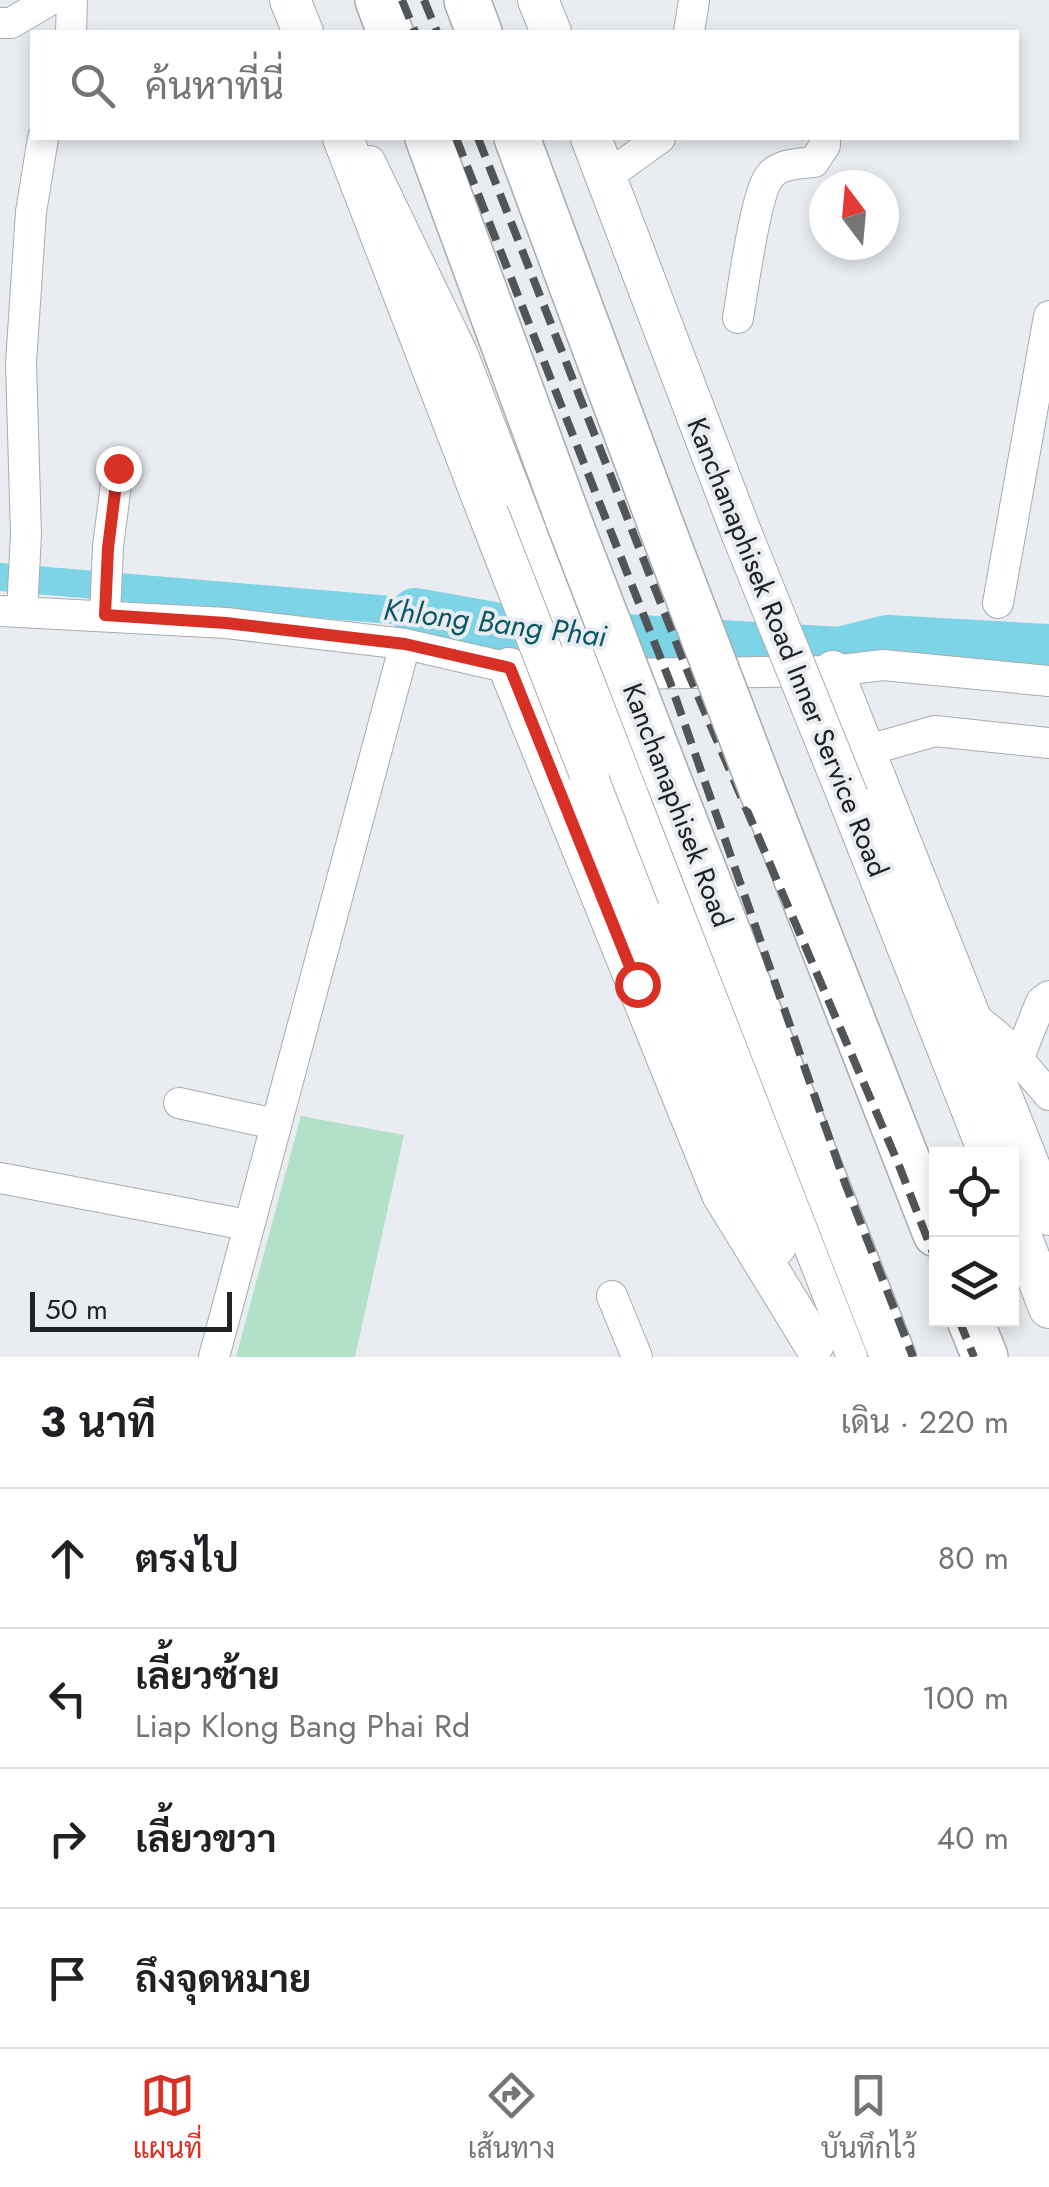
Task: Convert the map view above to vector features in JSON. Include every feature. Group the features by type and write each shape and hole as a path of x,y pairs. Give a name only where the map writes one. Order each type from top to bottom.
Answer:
{"highway":[{"path":"378,0 389,30"},
{"path":"466,0 477,30"},
{"name":"Kanchanaphisek Road","path":"429,140 568,519 893,1357"},
{"path":"518,140 762,790 929,1216"},
{"path":"973,1327 985,1357"}],"main road":[{"path":"292,0 305,30"},
{"path":"538,0 550,30"},
{"path":"344,140 589,772 828,1353"},
{"name":"Kanchanaphisek Road Inner Service Road","path":"591,140 740,532 986,1147"},
{"path":"510,668 722,1194 828,1353"},
{"path":"833,671 1049,1215"},
{"path":"1019,1230 1049,1308"}],"street":[{"path":"0,24 11,23 50,0"},
{"path":"71,30 72,0"},
{"path":"689,30 694,0"},
{"path":"43,140 32,212 21,363 26,534 15,606 105,609 405,644 510,668 592,674 833,671 883,665 1049,681"},
{"path":"359,140 462,352 828,1353"},
{"path":"606,177 657,140"},
{"path":"738,318 760,201 770,176 784,166 814,162 826,140"},
{"path":"998,602 1049,316"},
{"path":"105,609 118,468"},
{"path":"214,1357 405,644"},
{"path":"865,751 935,731 1049,743"},
{"path":"1018,1060 1041,1002 1049,996"},
{"path":"969,1013 1001,1039 1049,1096"},
{"path":"178,1103 275,1124"},
{"path":"0,1178 248,1226"},
{"path":"612,1296 637,1357"}],"green space":[{"path":"301,1116 404,1135 355,1357 236,1357"}],"waterway":[{"name":"Khlong Bang Phai","path":"0,577 415,612"},
{"name":"Khlong Bang Phai","path":"415,612 527,632 839,651 887,639 1049,648"}],"railway":[{"path":"402,0 414,30"},
{"path":"424,0 436,30"},
{"path":"457,140 670,682 845,1183 913,1357"},
{"path":"479,140 689,675 929,1243"},
{"path":"962,1327 974,1357"}],"route":[{"path":"118,468 105,615 226,623 405,644 510,668 637,984"}]}
